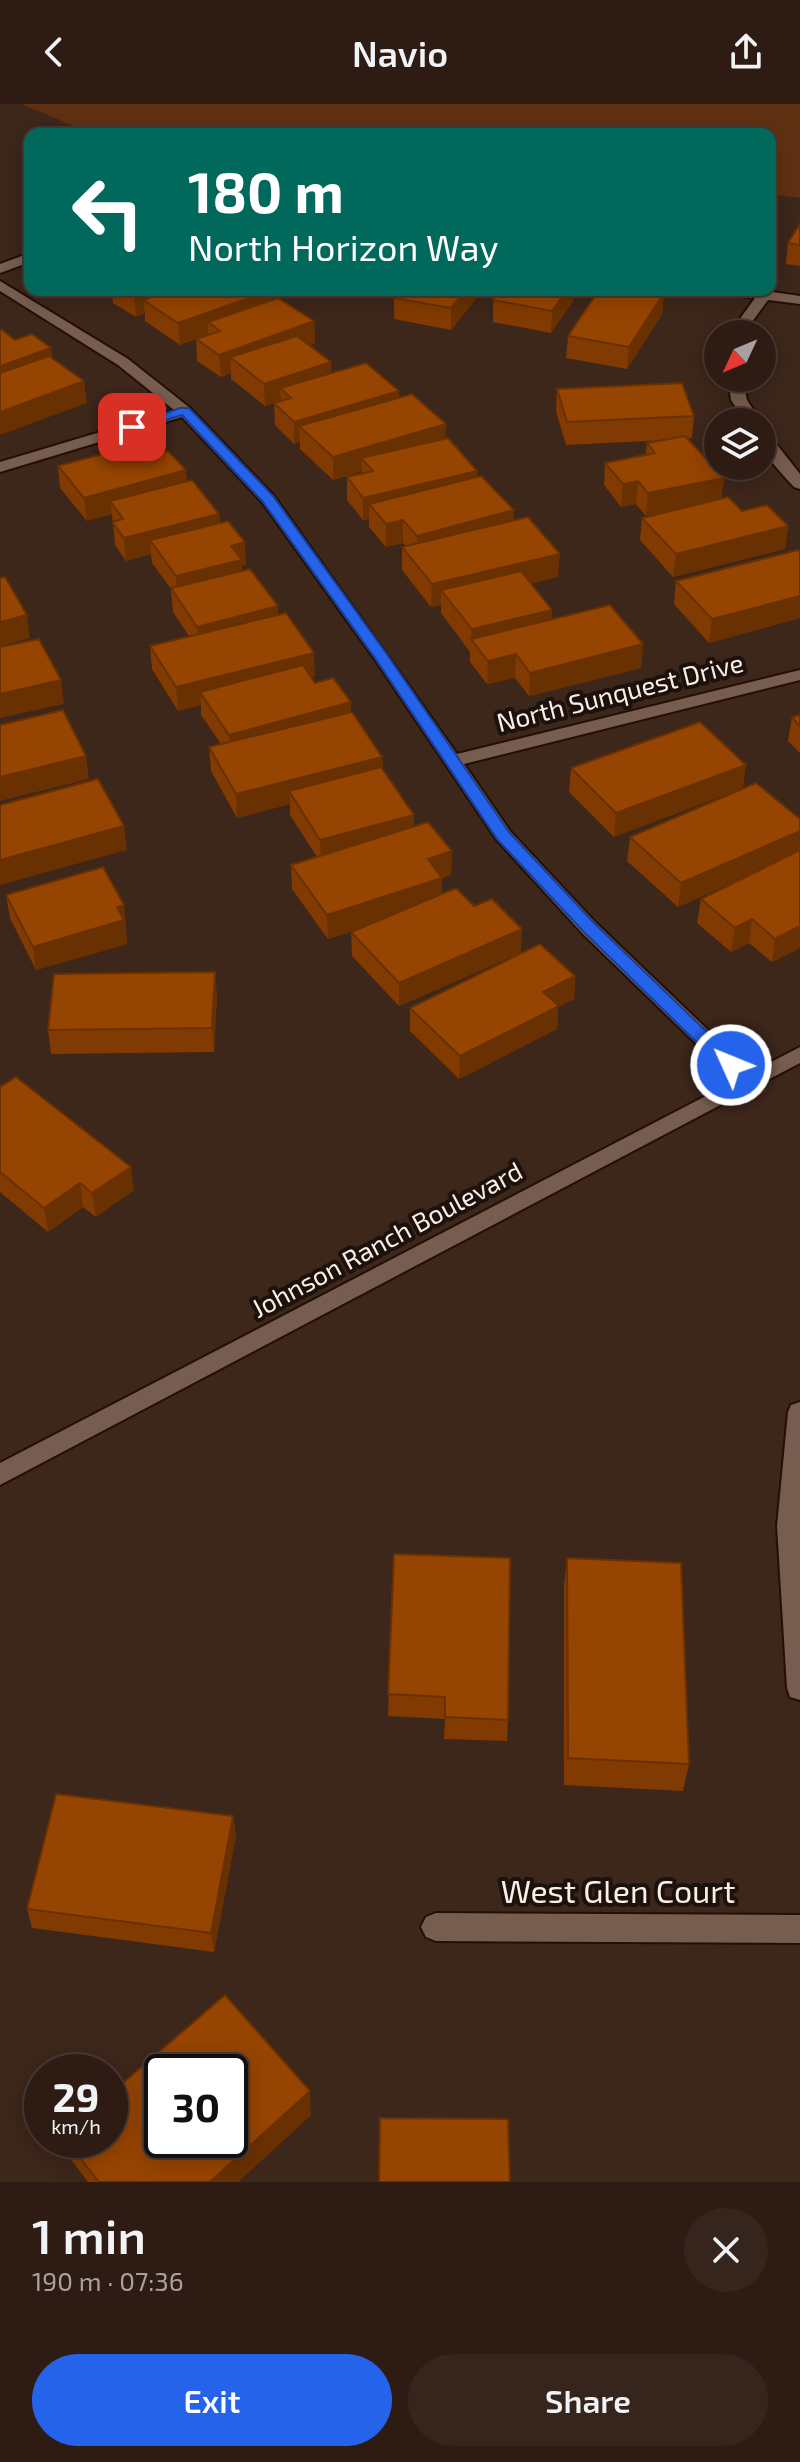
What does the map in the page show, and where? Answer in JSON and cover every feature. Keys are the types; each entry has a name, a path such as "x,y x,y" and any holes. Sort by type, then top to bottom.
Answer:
{"street":[{"path":"0,269 24,259"},
{"path":"0,285 123,362 185,411 268,499 514,847 599,938 749,1082"},
{"path":"746,320 764,296 800,300"},
{"path":"0,467 185,411"},
{"path":"776,457 800,484"},
{"name":"North Sunquest Drive","path":"453,761 800,675"},
{"name":"Johnson Ranch Boulevard","path":"0,1475 800,1054"},
{"path":"800,1412 790,1526 800,1688"},
{"name":"West Glen Court","path":"436,1927 800,1929"}],"shaded area":[{"path":"21,104 800,104 800,198 776,195 776,128 79,128"}],"building":[{"path":"800,224 800,245 788,243"},
{"path":"154,296 255,296 178,323 143,300"},
{"path":"396,296 461,296 451,308 394,298"},
{"path":"496,296 563,296 552,311 493,300"},
{"path":"595,296 662,296 629,347 568,336"},
{"path":"278,298 314,321 219,355 196,339 220,331 208,322"},
{"path":"0,330 15,340 32,334 51,348 0,366"},
{"path":"297,336 331,362 264,384 230,357"},
{"path":"49,356 84,381 0,412 0,373"},
{"path":"366,363 399,391 294,422 274,403 291,398 280,388"},
{"path":"682,383 694,416 567,422 557,389"},
{"path":"412,394 446,424 333,457 299,426"},
{"path":"685,436 704,456 704,480 714,480 648,493 638,481 623,484 605,463 655,453 647,443"},
{"path":"448,438 477,471 363,498 347,477 373,471 361,458"},
{"path":"136,445 146,457 168,451 186,470 84,498 58,466"},
{"path":"481,476 514,510 417,536 403,520 386,524 369,504"},
{"path":"192,480 219,514 124,538 112,522 123,519 110,501"},
{"path":"728,497 742,511 767,505 788,526 676,554 642,518"},
{"path":"528,517 560,554 432,584 402,547"},
{"path":"228,521 245,542 231,546 242,560 176,576 150,540"},
{"path":"798,550 800,596 712,619 676,581"},
{"path":"250,569 278,606 197,627 171,588"},
{"path":"521,571 552,610 472,629 441,590"},
{"path":"5,577 27,615 0,622 0,578"},
{"path":"610,605 643,644 530,673 516,654 488,661 471,639"},
{"path":"286,613 314,653 176,687 150,646"},
{"path":"39,639 61,680 0,694 0,647"},
{"path":"303,665 315,683 333,678 351,702 229,735 200,692"},
{"path":"63,710 86,756 0,777 0,725"},
{"path":"352,712 382,757 236,794 209,747"},
{"path":"800,715 800,726 792,717"},
{"path":"700,722 746,765 616,813 571,768"},
{"path":"381,767 414,815 320,840 289,791"},
{"path":"98,779 124,826 0,860 0,805"},
{"path":"756,783 800,819 800,831 681,883 630,837"},
{"path":"428,822 452,851 428,859 442,878 327,915 291,865"},
{"path":"800,850 800,926 775,939 752,919 735,928 701,899"},
{"path":"103,867 124,905 117,907 124,920 33,947 6,895"},
{"path":"456,888 474,906 492,899 522,929 399,983 351,932"},
{"path":"540,944 575,976 543,992 559,1006 460,1056 410,1008"},
{"path":"215,972 212,1028 48,1030 54,974"},
{"path":"16,1077 131,1167 92,1193 80,1183 44,1208 0,1172 0,1087"},
{"path":"394,1554 510,1558 508,1720 445,1717 445,1697 388,1694"},
{"path":"567,1558 681,1563 689,1764 568,1758"},
{"path":"56,1794 233,1816 211,1933 27,1909"},
{"path":"225,1995 310,2091 248,2147 248,2054 156,2054"},
{"path":"144,2065 144,2158 236,2158 210,2182 99,2182 80,2158 128,2158 128,2079"},
{"path":"380,2118 508,2119 510,2182 379,2182"}],"route":[{"path":"132,427 185,411 268,499 381,656 503,835 589,928 731,1065"}]}
